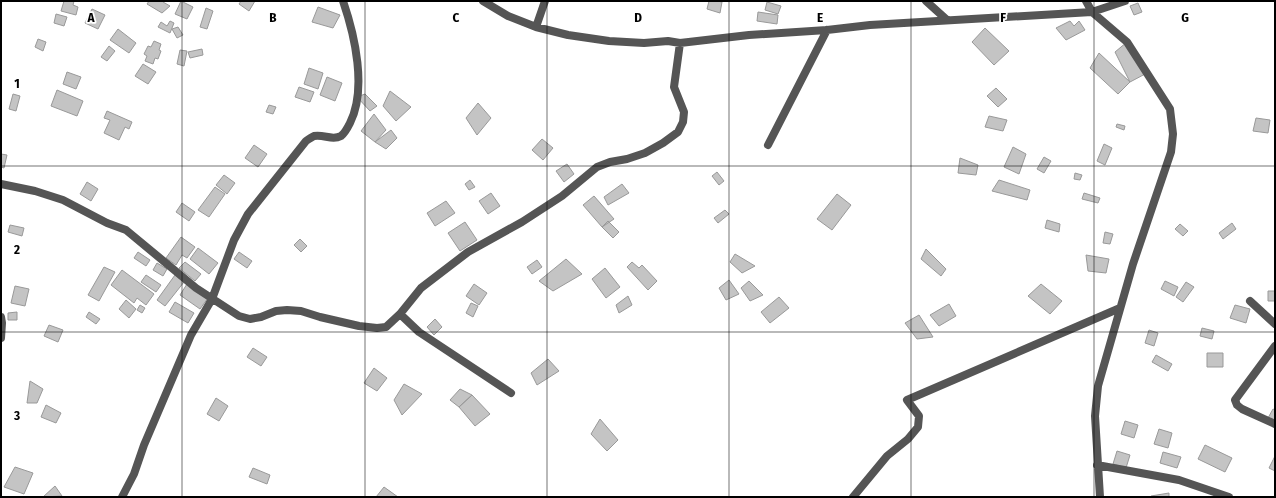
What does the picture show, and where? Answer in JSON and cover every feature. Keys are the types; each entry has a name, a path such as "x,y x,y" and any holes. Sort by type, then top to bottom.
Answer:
{"street":[{"path":"122,497 134,474 144,445 191,335 212,299 234,240 248,214 306,141 314,136 334,139 342,135 348,128 353,117 356,108 359,78 349,20 343,1"},
{"path":"483,1 508,16 536,27 568,35 644,44 668,41 680,43 749,35 827,30 870,25 1092,12 1125,1"},
{"path":"536,27 545,1"},
{"path":"926,1 947,20"},
{"path":"1086,1 1092,12 1127,42 1170,109 1173,134 1171,152 1133,264 1098,386 1095,403 1095,416 1100,497"},
{"path":"768,145 827,30"},
{"path":"1,184 35,191 63,200 107,223 126,230 196,288 239,316 250,319 261,317 276,311 301,311 359,326 377,328 386,327 400,314 421,288 468,252 515,226 562,196 597,168 610,162 627,159 645,153 663,143 678,132 684,122 684,112 674,87 680,43"},
{"path":"1250,301 1275,324"},
{"path":"852,497 887,456 908,439 918,427 919,416 906,400 1120,308"},
{"path":"400,314 430,340 511,392"},
{"path":"1,318 1,338"},
{"path":"1275,346 1235,400 1237,405 1242,409 1275,424"},
{"path":"1097,465 1179,480 1229,497"}],"building":[{"path":"64,1 74,1 73,5 78,7 76,15 61,11"},
{"path":"149,1 163,1 170,6 162,13 147,4"},
{"path":"181,1 193,7 187,19 175,14"},
{"path":"241,1 255,1 249,11 239,4"},
{"path":"709,1 722,2 720,13 707,9"},
{"path":"767,2 781,6 778,14 765,10"},
{"path":"1138,3 1142,12 1134,15 1130,6"},
{"path":"318,7 340,15 333,28 312,22"},
{"path":"206,8 213,11 207,29 200,27"},
{"path":"92,9 105,15 98,29 85,23"},
{"path":"758,12 778,15 777,24 757,21"},
{"path":"56,14 67,17 64,26 54,23"},
{"path":"170,21 174,23 170,33 158,27 161,22 167,26"},
{"path":"1070,21 1074,26 1079,21 1085,30 1066,40 1056,28"},
{"path":"178,27 183,35 177,38 172,29"},
{"path":"985,28 1009,51 994,65 972,42"},
{"path":"118,29 136,43 129,53 110,40"},
{"path":"38,39 46,42 43,51 35,47"},
{"path":"154,41 161,44 159,50 161,51 158,59 155,58 153,64 145,61 147,56 144,54 148,46 151,47"},
{"path":"1127,42 1147,73 1130,82 1115,52"},
{"path":"109,46 115,51 107,61 101,57"},
{"path":"202,49 203,55 190,58 188,52"},
{"path":"180,50 187,51 184,66 177,64"},
{"path":"1099,53 1130,82 1118,94 1090,68"},
{"path":"143,64 156,72 148,84 135,76"},
{"path":"309,68 323,73 318,89 304,84"},
{"path":"67,72 81,77 76,89 63,84"},
{"path":"327,77 342,83 335,101 320,95"},
{"path":"299,87 314,92 310,102 295,97"},
{"path":"996,88 1007,99 998,107 987,96"},
{"path":"57,90 83,101 77,116 51,106"},
{"path":"390,91 411,107 396,121 383,106"},
{"path":"13,94 20,96 16,111 9,109"},
{"path":"365,94 377,106 370,111 357,97"},
{"path":"478,103 491,118 477,135 466,118"},
{"path":"269,105 276,107 273,114 266,112"},
{"path":"107,111 132,122 129,129 125,127 119,140 104,133 110,120 104,118"},
{"path":"374,114 386,130 375,142 361,131"},
{"path":"989,116 1007,120 1003,131 985,127"},
{"path":"1256,118 1270,120 1268,133 1253,131"},
{"path":"1117,124 1125,126 1124,130 1116,127"},
{"path":"391,130 397,138 386,149 375,142"},
{"path":"542,139 553,148 543,160 532,150"},
{"path":"1104,144 1112,148 1105,165 1097,161"},
{"path":"254,145 267,154 258,167 245,158"},
{"path":"1013,147 1026,154 1019,174 1004,167"},
{"path":"1,154 7,155 4,168 1,167"},
{"path":"1044,157 1051,161 1044,173 1037,169"},
{"path":"960,158 978,165 976,175 958,173"},
{"path":"567,164 574,174 564,182 556,171"},
{"path":"717,172 724,181 719,185 712,176"},
{"path":"1075,173 1082,175 1080,180 1074,179"},
{"path":"224,175 235,183 227,194 216,185"},
{"path":"470,180 475,187 469,190 465,184"},
{"path":"999,180 1030,190 1027,200 992,191"},
{"path":"87,182 98,189 91,201 80,194"},
{"path":"622,184 629,193 608,205 604,197"},
{"path":"215,187 225,194 209,217 198,210"},
{"path":"491,193 500,206 488,214 479,201"},
{"path":"1084,193 1100,198 1098,203 1082,199"},
{"path":"837,194 851,205 832,230 817,219"},
{"path":"594,196 614,219 602,227 583,205"},
{"path":"446,201 455,213 435,226 427,213"},
{"path":"182,203 195,212 189,221 176,212"},
{"path":"725,210 729,214 718,223 714,218"},
{"path":"1047,220 1060,224 1059,232 1045,228"},
{"path":"608,221 619,232 613,238 602,227"},
{"path":"465,222 477,240 460,251 448,233"},
{"path":"1232,223 1236,229 1223,239 1219,233"},
{"path":"1180,224 1188,231 1183,236 1175,229"},
{"path":"10,225 24,228 22,236 8,232"},
{"path":"1105,232 1113,234 1110,244 1103,243"},
{"path":"181,237 195,247 187,258 182,255 176,265 166,258"},
{"path":"300,239 307,246 301,252 294,245"},
{"path":"198,248 218,263 209,274 190,259"},
{"path":"926,249 946,269 941,276 921,259"},
{"path":"138,252 150,260 146,266 134,258"},
{"path":"239,252 252,261 247,268 234,259"},
{"path":"735,254 755,266 742,273 730,262"},
{"path":"1086,255 1109,259 1106,273 1088,271"},
{"path":"566,259 582,274 553,291 539,281"},
{"path":"537,260 542,267 532,274 527,267"},
{"path":"185,262 201,274 195,281 179,268"},
{"path":"632,262 639,268 642,265 657,281 648,290 627,267"},
{"path":"157,263 167,269 163,276 153,270"},
{"path":"104,267 115,272 99,301 88,295"},
{"path":"605,268 620,287 606,298 592,279"},
{"path":"122,270 154,294 146,305 137,298 134,303 111,285"},
{"path":"146,275 161,285 156,292 141,282"},
{"path":"175,275 184,282 165,306 157,300"},
{"path":"729,280 739,294 726,300 719,288"},
{"path":"749,281 763,295 750,301 741,288"},
{"path":"1165,281 1178,287 1174,296 1161,289"},
{"path":"1186,282 1194,287 1183,302 1176,297"},
{"path":"187,284 208,298 200,309 180,295"},
{"path":"474,284 487,293 479,305 466,296"},
{"path":"1041,284 1062,301 1050,314 1028,296"},
{"path":"15,286 29,289 25,306 11,303"},
{"path":"1268,291 1275,291 1275,301 1268,301"},
{"path":"628,296 632,305 619,313 616,305"},
{"path":"779,297 789,308 770,323 761,312"},
{"path":"126,300 136,309 129,318 119,309"},
{"path":"175,302 194,313 188,323 169,312"},
{"path":"471,303 478,306 473,317 466,313"},
{"path":"949,304 956,316 939,326 930,315"},
{"path":"140,305 145,308 142,313 137,310"},
{"path":"1235,305 1250,309 1246,323 1230,318"},
{"path":"17,312 17,320 8,320 8,313"},
{"path":"89,312 100,319 96,324 86,317"},
{"path":"919,315 933,337 917,339 905,323"},
{"path":"435,319 442,327 434,335 427,327"},
{"path":"49,325 63,330 58,342 44,336"},
{"path":"1202,328 1214,331 1212,339 1200,336"},
{"path":"1149,330 1158,333 1154,346 1145,343"},
{"path":"253,348 267,357 261,366 247,357"},
{"path":"1207,353 1223,353 1223,367 1207,367"},
{"path":"1156,355 1172,364 1168,371 1152,362"},
{"path":"548,359 559,371 537,385 531,373"},
{"path":"374,368 387,378 377,391 364,383"},
{"path":"30,381 43,389 37,403 27,403"},
{"path":"404,384 422,394 402,415 394,400"},
{"path":"460,389 472,395 459,407 450,400"},
{"path":"472,395 490,414 475,426 459,407"},
{"path":"216,398 228,406 219,421 207,414"},
{"path":"46,405 61,413 56,423 41,417"},
{"path":"1273,409 1275,410 1274,421 1268,418"},
{"path":"600,419 618,440 607,451 591,434"},
{"path":"1125,421 1138,425 1134,438 1121,434"},
{"path":"1159,429 1172,433 1168,448 1154,444"},
{"path":"1205,445 1232,458 1225,472 1198,459"},
{"path":"1117,451 1130,455 1126,468 1113,464"},
{"path":"1163,452 1181,457 1177,468 1160,463"},
{"path":"1275,456 1275,471 1269,468"},
{"path":"15,467 33,473 24,494 4,487"},
{"path":"253,468 270,475 267,484 249,477"},
{"path":"55,486 62,496 43,497"},
{"path":"384,487 398,497 376,497"},
{"path":"1169,493 1169,497 1151,497 1151,496"}]}
